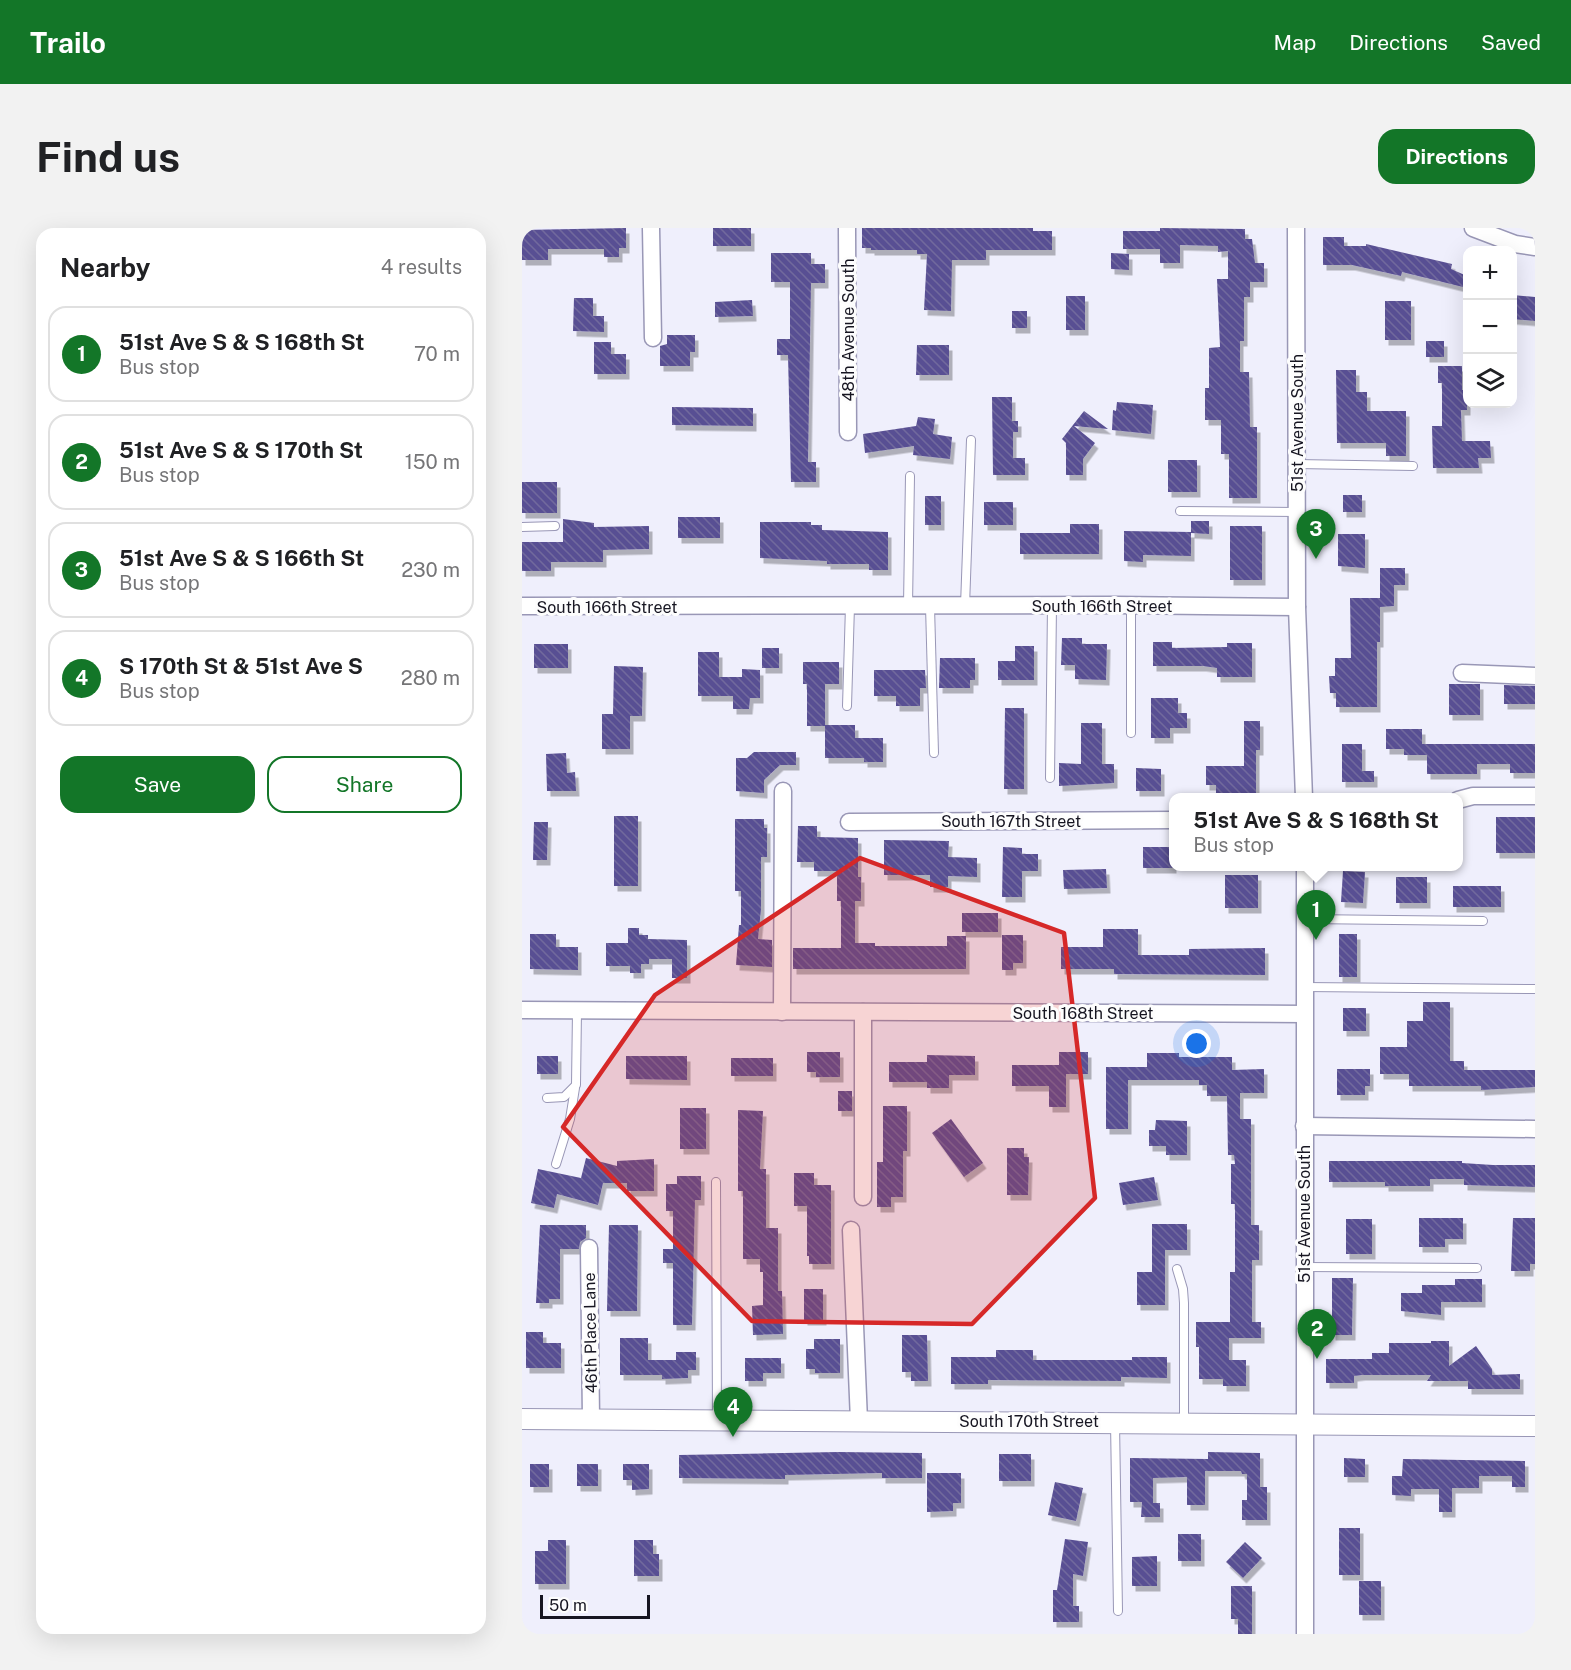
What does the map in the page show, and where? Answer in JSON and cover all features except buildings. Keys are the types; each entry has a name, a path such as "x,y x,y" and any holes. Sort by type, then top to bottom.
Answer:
{"street":[{"path":"651,228 653,338"},
{"name":"48th Avenue South","path":"847,228 848,432"},
{"name":"51st Avenue South","path":"1296,228 1297,607 1304,793"},
{"path":"1473,228 1515,244 1535,247"},
{"name":"South 166th Street","path":"522,606 1297,607"},
{"path":"1462,673 1535,676"},
{"path":"782,1011 783,791"},
{"path":"1463,799 1482,796 1535,796"},
{"name":"South 167th Street","path":"849,822 1169,820"},
{"name":"51st Avenue South","path":"1305,871 1305,1634"},
{"name":"South 168th Street","path":"522,1010 1304,1014"},
{"path":"862,1197 863,1012"},
{"path":"1304,1126 1535,1129"},
{"path":"851,1230 859,1420"},
{"name":"46th Place Lane","path":"589,1248 591,1419"},
{"name":"South 170th Street","path":"522,1419 1535,1426"}],"lane":[{"path":"965,606 971,440"},
{"path":"1297,464 1413,466"},
{"path":"908,606 910,476"},
{"path":"1180,511 1297,512"},
{"path":"522,526 555,526"},
{"path":"1050,778 1052,605"},
{"path":"848,706 850,606"},
{"path":"930,606 934,753"},
{"path":"1131,606 1131,733"},
{"path":"1305,920 1482,921"},
{"path":"1304,987 1535,989"},
{"path":"556,1164 570,1119 576,1084 577,1011"},
{"path":"547,1098 564,1097 576,1084"},
{"path":"716,1182 717,1420"},
{"path":"1304,1267 1477,1268"},
{"path":"1177,1269 1183,1289 1184,1303 1184,1422"},
{"path":"1116,1422 1118,1611"}],"highlighted area":[{"path":"860,858 1064,933 1095,1198 972,1324 752,1321 563,1127 655,995"}],"place":[{"name":"51st Ave S & S 166th St","path":"1316,559"},
{"name":"51st Ave S & S 168th St","path":"1316,940"},
{"name":"51st Ave S & S 170th St","path":"1317,1359"},
{"name":"S 170th St & 51st Ave S","path":"733,1437"}]}
